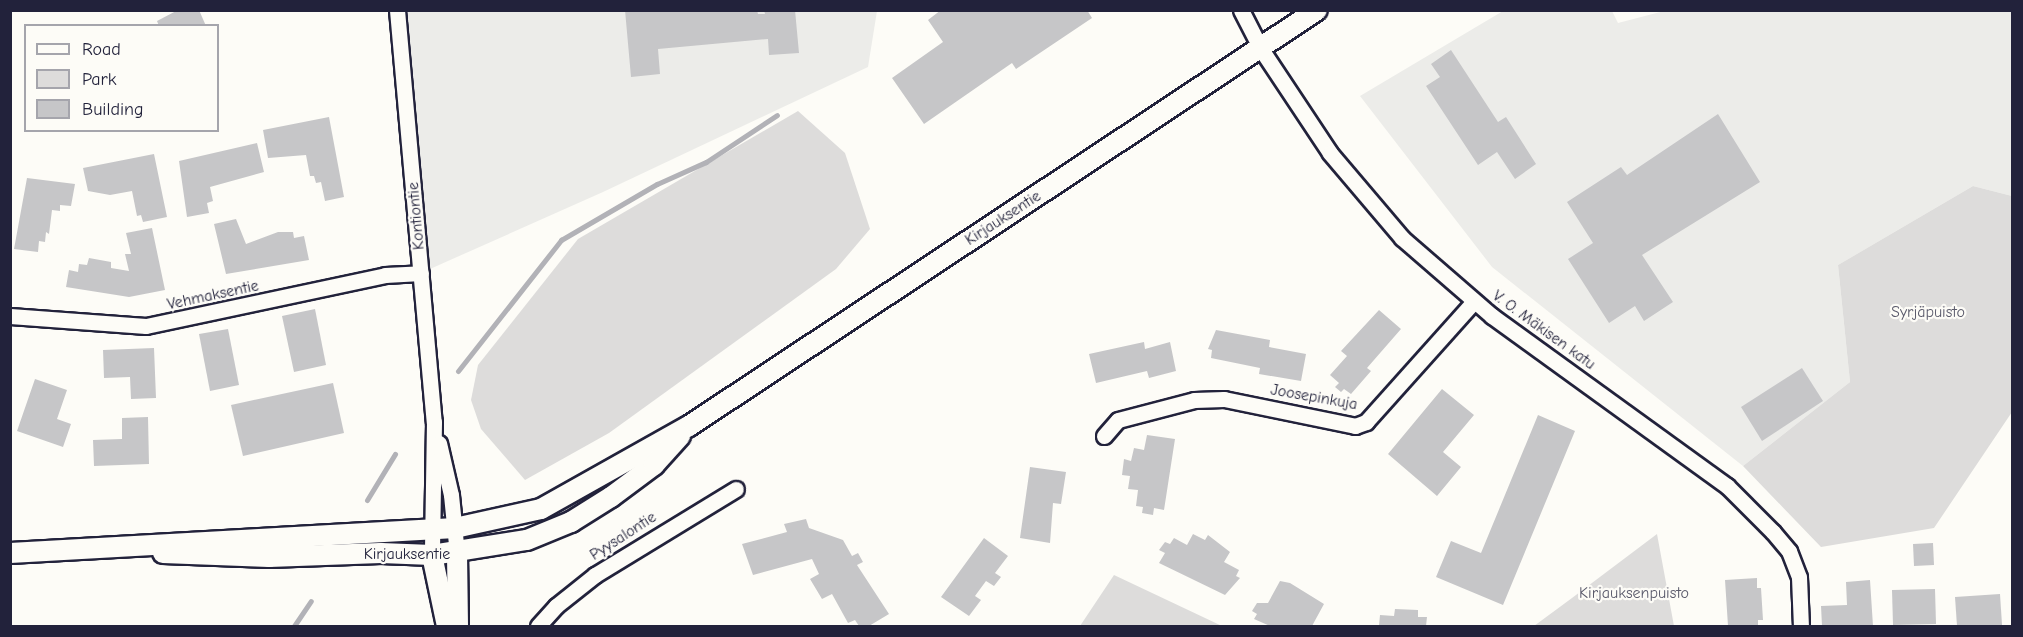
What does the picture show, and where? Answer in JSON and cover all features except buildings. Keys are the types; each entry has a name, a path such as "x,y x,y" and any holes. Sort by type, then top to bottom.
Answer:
{"street":[{"name":"Kontiontie","path":"397,10 434,422 455,528 458,627"},
{"name":"V. O. Mäkisen katu","path":"1241,10 1261,48 1330,153 1402,238 1474,301 1727,486 1755,513 1789,551 1798,577 1801,627"},
{"name":"Kirjauksentie","path":"10,553 122,549 455,528 541,509 689,426 1317,10"},
{"name":"Vehmaksentie","path":"10,316 146,326 385,275 421,273"},
{"name":"Joosepinkuja","path":"1104,436 1118,420 1194,400 1224,399 1354,426 1366,422 1474,301"},
{"name":"Kontiontie","path":"434,422 432,555 447,627"},
{"name":"Kirjauksentie","path":"122,549 181,555 269,558 381,553 432,555 457,554 527,540 571,522 654,465 689,426"},
{"name":"Pyysalontie","path":"538,627 556,606 595,575 736,489"}],"shaded area":[{"path":"1668,10 2012,11 2012,196 1973,186 1838,265 1850,382 1743,466 1492,267 1360,96 1503,11 1612,11 1618,23"},
{"path":"397,11 877,11 868,67 603,192 421,273"}],"green space":[{"path":"798,111 845,153 870,229 836,269 609,433 525,480 481,429 471,400 478,365 578,239"},
{"name":"Syrjäpuisto","path":"1973,186 2012,196 2012,412 1934,528 1821,547 1743,466 1850,382 1838,265"},
{"name":"Kirjauksenpuisto","path":"1657,534 1674,626 1534,626 1572,598"},
{"path":"1114,575 1222,626 1080,626"}],"waterway":[{"path":"458,371 561,240 657,184 706,162 777,115"},
{"path":"367,500 395,454"},
{"path":"294,626 311,601"}]}
